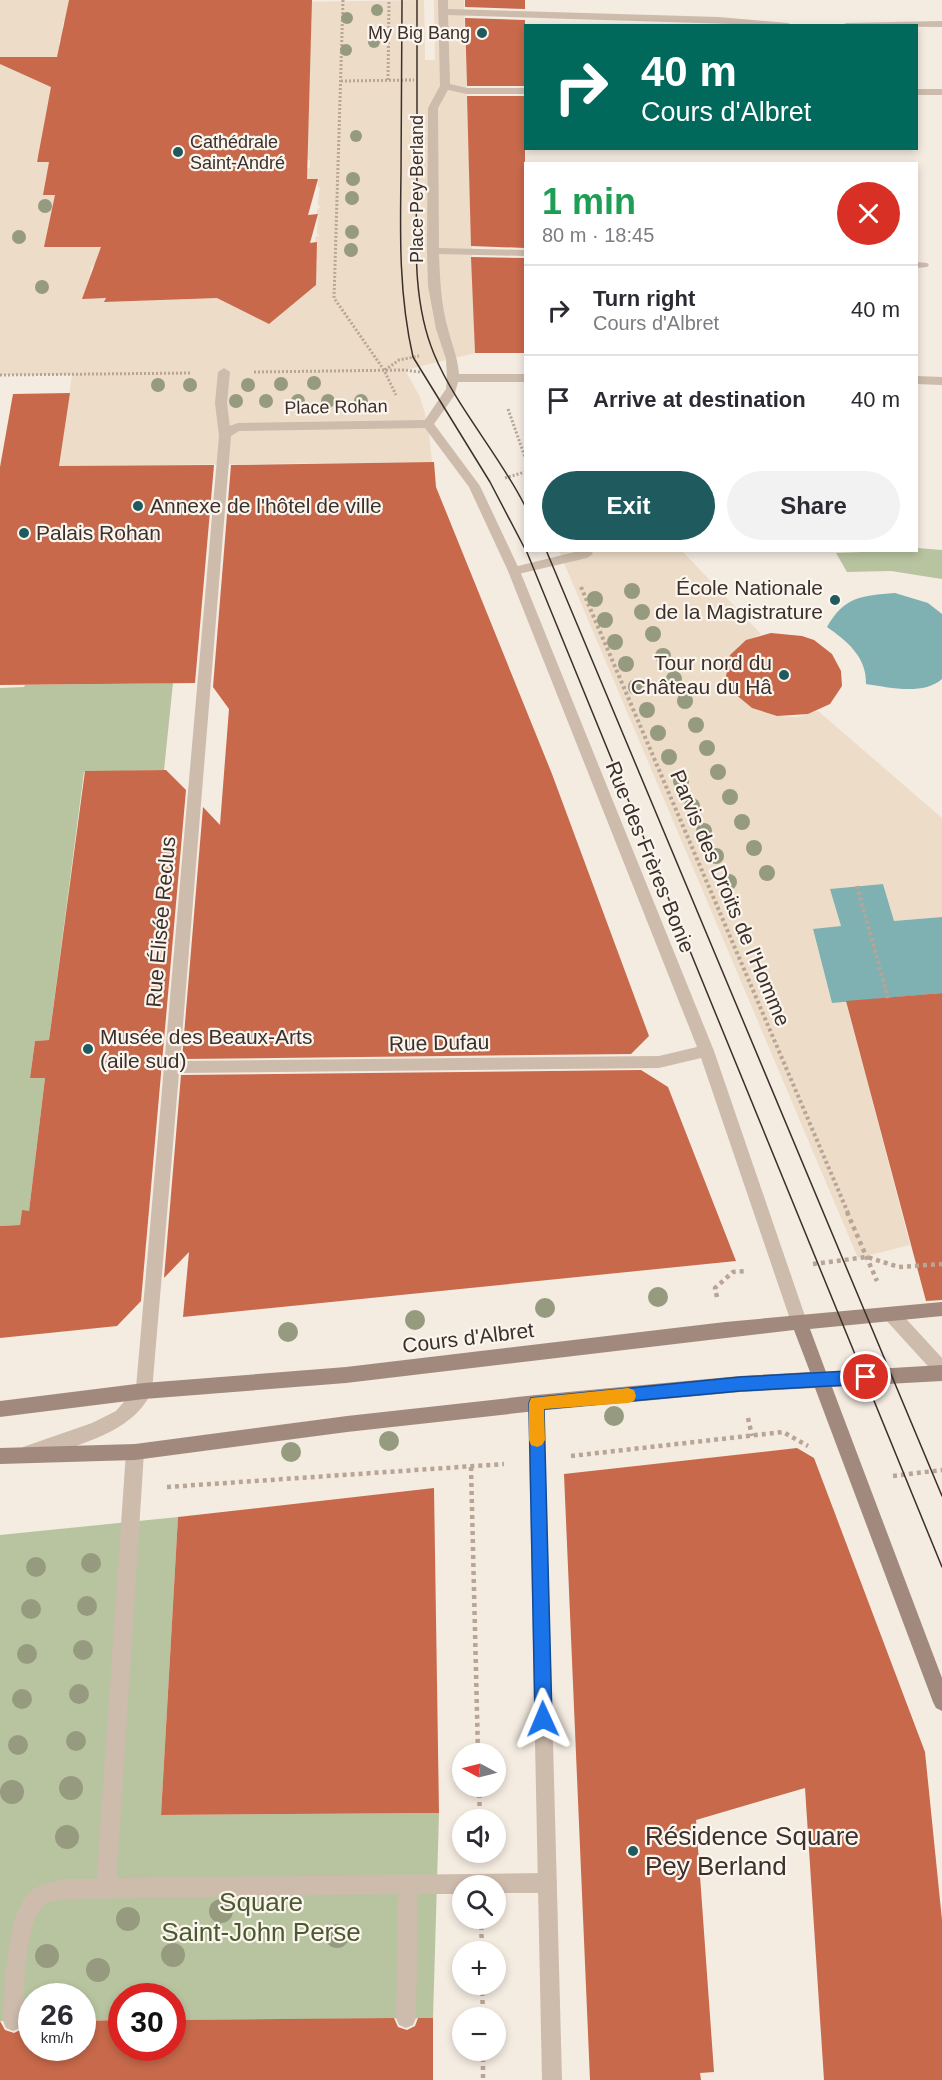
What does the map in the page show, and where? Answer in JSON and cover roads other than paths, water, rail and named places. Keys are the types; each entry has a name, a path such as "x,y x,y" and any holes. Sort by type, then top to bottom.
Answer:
{"main road":[{"name":"Cours d'Albret","path":"0,1409 144,1391 345,1375 799,1322 942,1310"},
{"path":"799,1322 942,1702"},
{"path":"0,1456 135,1452 347,1424 536,1403 740,1384 942,1371"}],"street":[{"name":"Place Pey Berland","path":"443,0 445,83 433,108 434,286 442,329 452,359 453,378"},
{"path":"444,12 707,20 762,24"},
{"path":"918,24 942,24"},
{"path":"445,83 467,91 524,91"},
{"path":"918,92 942,92"},
{"path":"434,251 524,253"},
{"path":"225,372 221,404 225,436"},
{"path":"428,424 452,389 453,378 524,378"},
{"path":"918,381 942,381"},
{"name":"Place Rohan","path":"225,436 228,431 238,427 428,424"},
{"name":"Rue des Frères Bonie","path":"428,424 452,453 474,486 514,572 706,1051 799,1322"},
{"name":"Rue Élisée Reclus","path":"144,1391 225,436"},
{"path":"514,572 587,554"},
{"name":"Rue Dufau","path":"171,1067 659,1062 706,1051"},
{"path":"891,1314 942,1371"},
{"path":"26,1454 96,1430 122,1417 144,1391"},
{"path":"536,1403 552,2080"},
{"path":"106,1888 135,1452"},
{"path":"13,2021 21,1936 27,1914 39,1896 65,1889 547,1883"},
{"path":"406,2018 408,1885"}],"water":[{"path":"895,593 928,603 942,614 942,679 934,684 905,689 866,684 859,658 842,638 827,627 847,603 863,597"},
{"path":"883,884 894,921 942,917 942,993 832,1003 813,929 841,926 830,889"}],"tram line":[{"path":"402,0 401,243 405,311 413,357 490,482 524,547"},
{"path":"417,0 416,263 421,309 426,332 443,374 524,504"},
{"path":"527,552 942,1567"},
{"path":"547,552 942,1496"}],"place":[{"name":"My Big Bang","path":"482,33"},
{"name":"Cathédrale Saint-André","path":"178,152"},
{"name":"Annexe de l'hôtel de ville","path":"138,506"},
{"name":"Palais Rohan","path":"24,533"},
{"name":"École Nationale de la Magistrature","path":"835,600"},
{"name":"Tour nord du Château du Hâ","path":"784,675"},
{"name":"Musée des Beaux-Arts (aile sud)","path":"88,1049"},
{"name":"Résidence Square Pey Berland","path":"633,1851"}],"park label":[{"name":"Square Saint-John Perse","path":"261,1917"}]}
